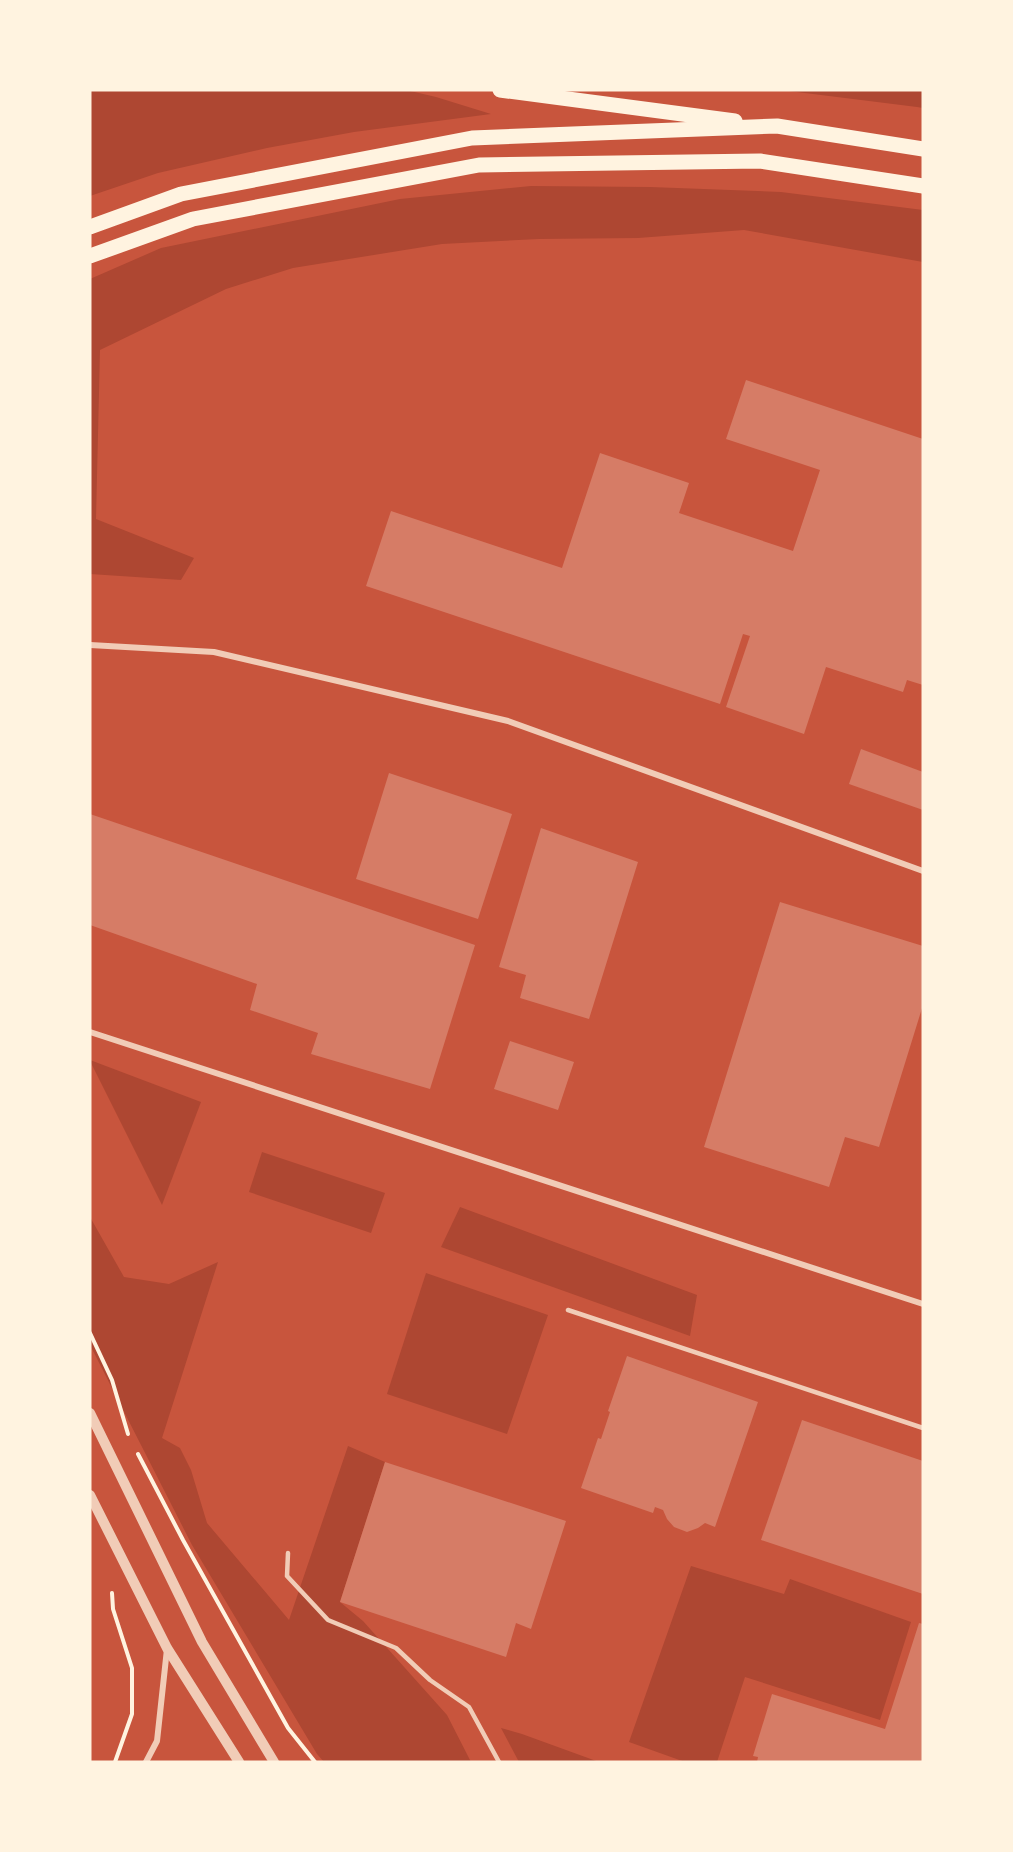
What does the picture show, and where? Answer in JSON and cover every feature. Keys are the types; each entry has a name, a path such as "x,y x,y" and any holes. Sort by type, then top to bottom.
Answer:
{"main road":[{"path":"500,90 777,126 923,149"},
{"path":"90,227 181,194 472,138 777,126"},
{"path":"90,256 193,219 479,165 760,161 923,186"}],"street":[{"path":"90,645 214,652 508,721 923,871"},
{"path":"90,1032 923,1304"},
{"path":"90,1413 202,1642 274,1762"},
{"path":"90,1495 167,1648 239,1762"},
{"path":"146,1762 157,1741 167,1648"}],"lane":[{"path":"568,1310 923,1428"},
{"path":"288,1553 287,1576 328,1620 396,1648 430,1680 469,1707 499,1762"}],"path":[{"path":"90,1333 112,1380 132,1442"},
{"path":"137,1452 183,1540 283,1719 315,1762"},
{"path":"112,1590 113,1609 132,1668 132,1714 115,1762"}],"shaded area":[{"path":"90,90 406,90 491,114 354,132 267,148 158,173 90,196"},
{"path":"781,90 923,90 923,108 917,107"},
{"path":"531,186 650,187 781,192 923,210 923,262 744,230 638,238 539,239 442,244 293,268 226,289 100,350 96,519 194,558 181,580 90,574 90,279 161,248 400,199"},
{"path":"90,1061 201,1102 162,1205"},
{"path":"262,1152 385,1193 371,1233 249,1192"},
{"path":"460,1207 697,1295 690,1336 441,1247"},
{"path":"90,1217 124,1277 169,1284 218,1262 162,1438 180,1448 191,1470 207,1523 289,1620 348,1446 385,1462 340,1602 363,1621 447,1715 471,1762 324,1762 317,1754 192,1545 90,1345"},
{"path":"426,1273 548,1315 507,1434 387,1394"},
{"path":"691,1566 784,1594 790,1579 911,1622 880,1720 745,1677 717,1762 685,1762 629,1742"},
{"path":"501,1728 522,1734 599,1762 519,1762"}],"building":[{"path":"746,380 923,439 923,685 907,680 903,692 826,667 804,734 726,707 750,636 743,634 720,704 366,586 391,511 562,568 600,453 689,483 679,513 793,551 820,470 726,439"},
{"path":"861,749 923,772 923,810 849,784"},
{"path":"389,773 512,814 478,919 356,879"},
{"path":"90,814 475,945 430,1089 311,1054 318,1033 250,1010 257,984 90,925"},
{"path":"541,828 638,862 589,1019 520,998 526,975 499,967"},
{"path":"780,902 923,946 923,1005 879,1147 845,1137 829,1187 704,1147"},
{"path":"510,1041 574,1062 558,1110 494,1089"},
{"path":"627,1356 758,1402 715,1527 705,1523 687,1532 674,1527 663,1510 655,1507 653,1513 581,1488 598,1438 601,1439"},
{"path":"802,1420 923,1461 923,1594 761,1540"},
{"path":"385,1462 566,1521 531,1629 516,1623 506,1657 340,1602"},
{"path":"919,1623 923,1624 923,1762 757,1762 758,1757 753,1756 772,1694 885,1729"}]}
